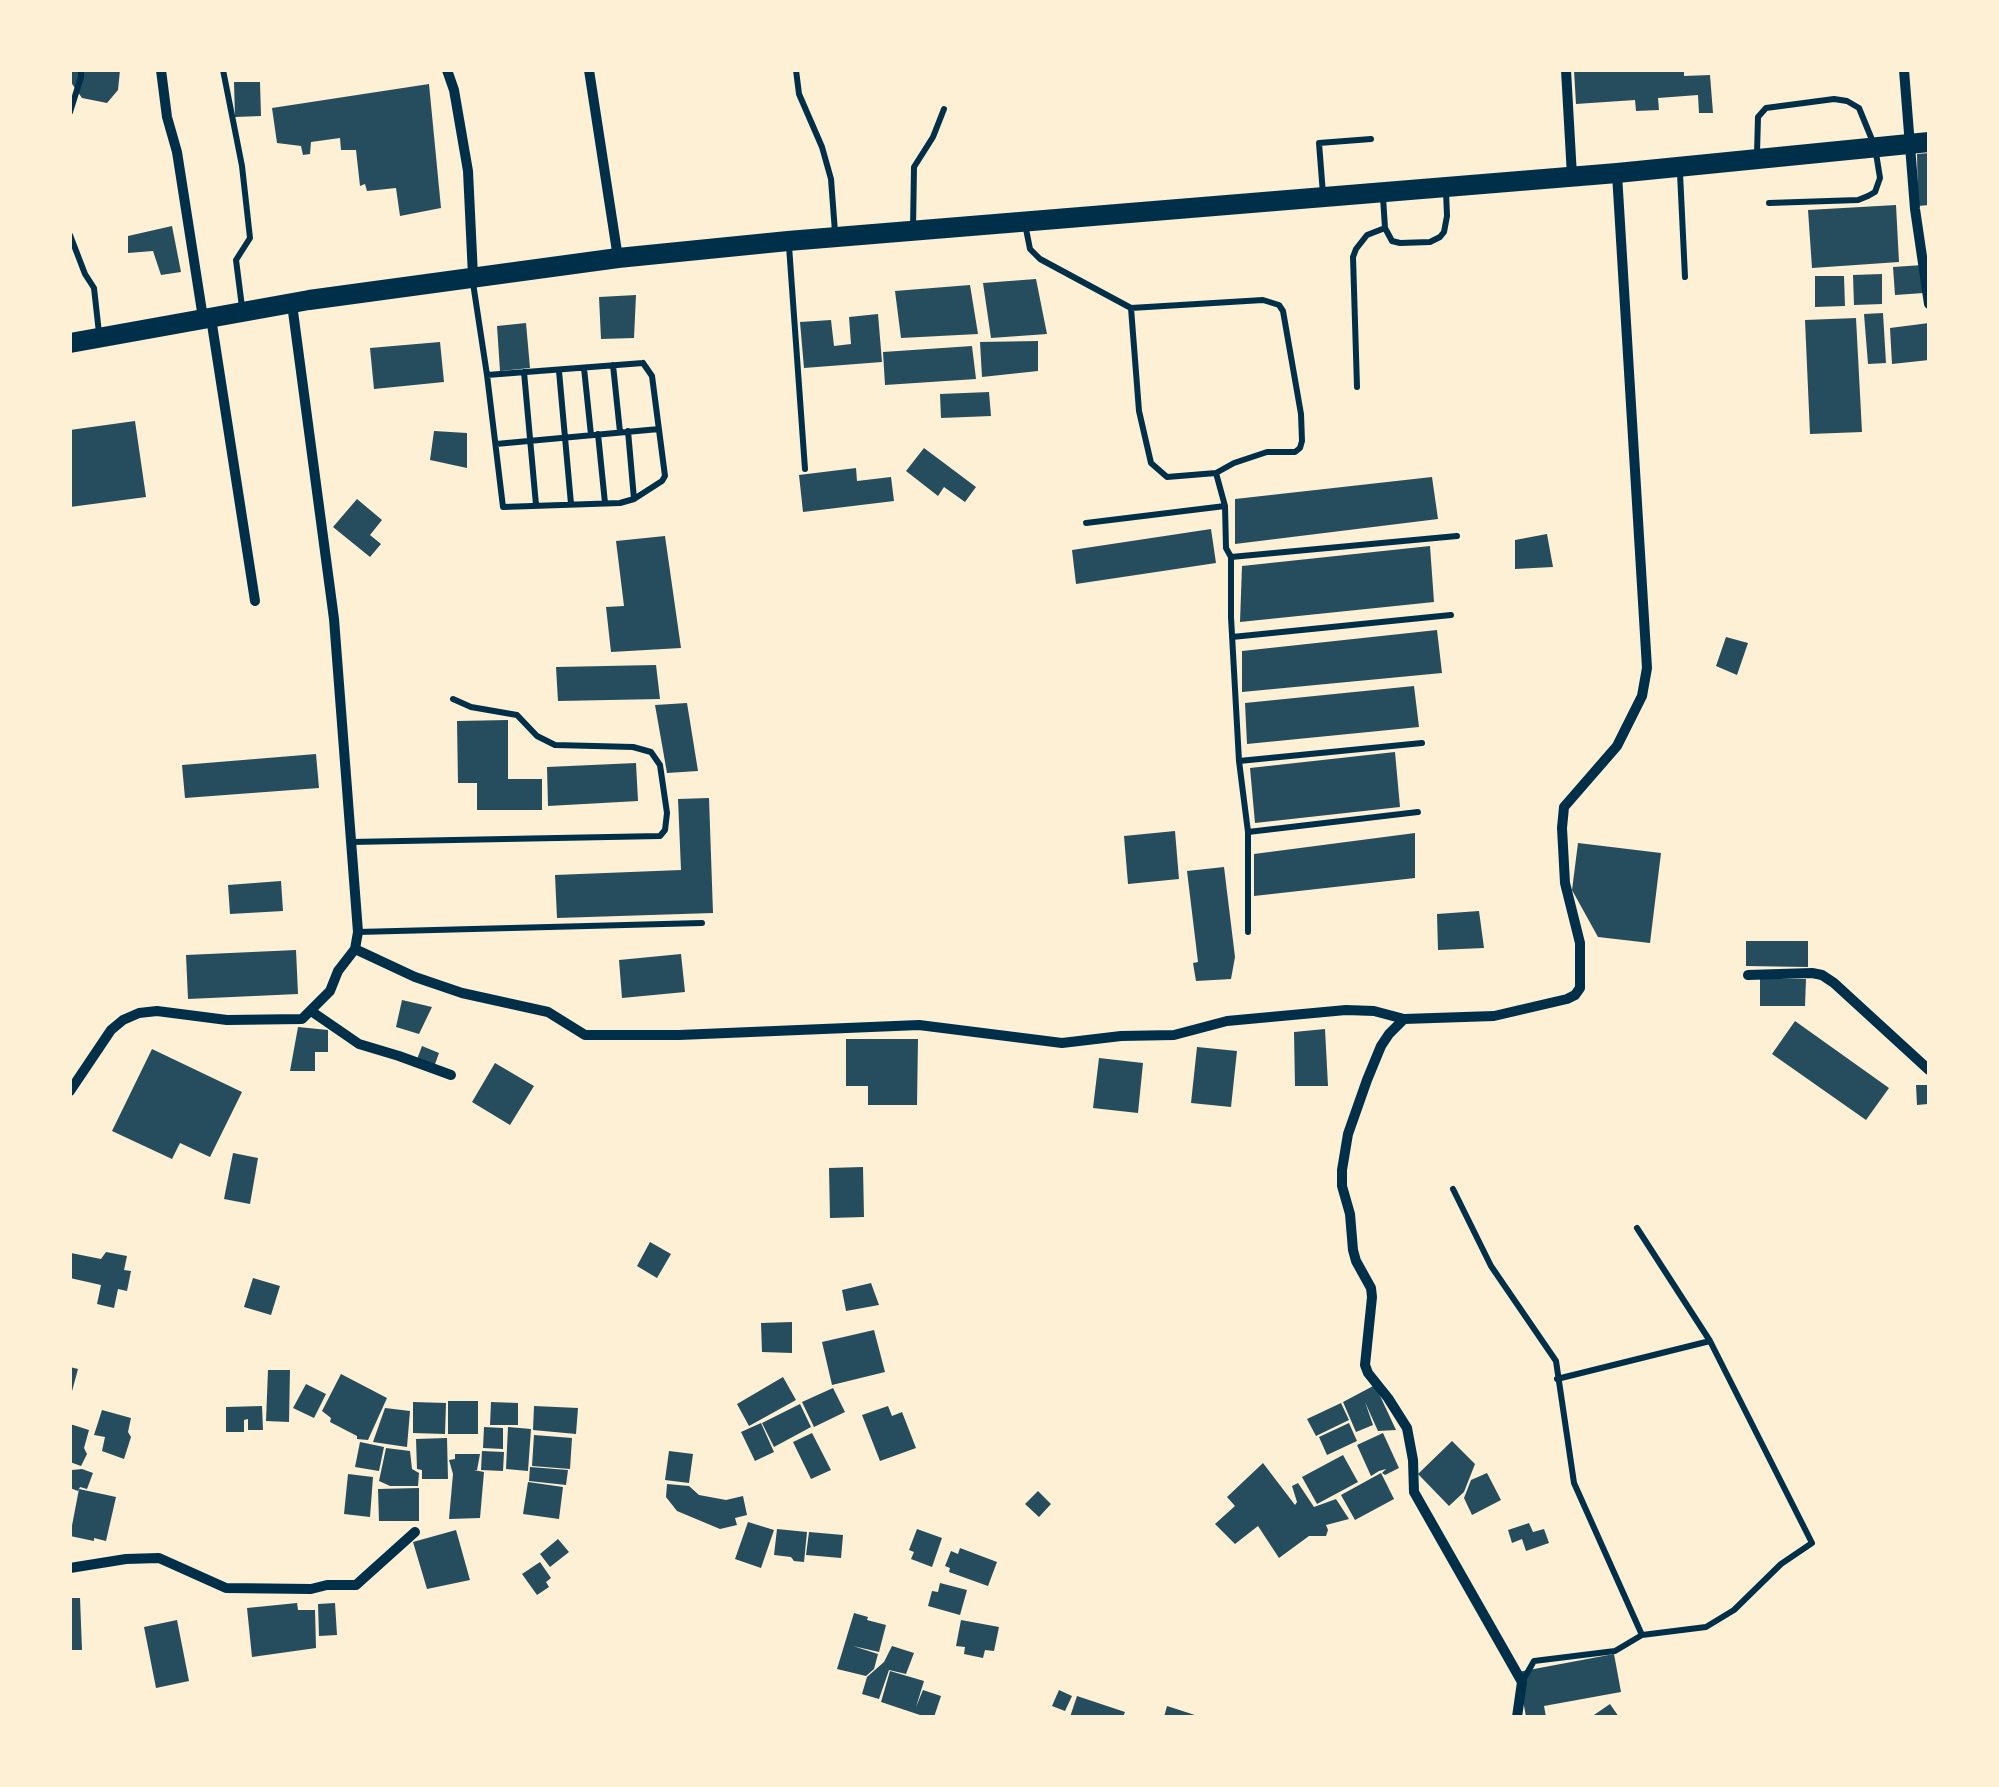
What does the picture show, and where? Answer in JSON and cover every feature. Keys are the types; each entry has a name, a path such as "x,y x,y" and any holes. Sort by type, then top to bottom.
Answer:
{"highway":[{"path":"71,338 100,338 472,276 788,240 1617,173 1920,143"}],"street":[{"path":"161,70 255,601"},
{"path":"447,70 468,171 472,276"},
{"path":"590,70 618,258"},
{"path":"1566,70 1572,176"},
{"path":"1904,70 1920,143 1916,209 1929,304"},
{"path":"355,949 415,978 548,1012 585,1035 919,1025 1062,1044 1122,1036 1174,1035 1226,1021 1346,1010 1374,1011 1404,1019 1494,1016 1575,995 1580,988 1580,943 1565,882 1564,807 1617,746 1642,696 1647,668 1617,173"},
{"path":"70,1091 110,1030 123,1020 140,1013 169,1012 228,1020 302,1018 330,991 338,971 355,949 358,932 334,619 292,304"},
{"path":"1748,975 1822,975 1929,1070"},
{"path":"311,1011 359,1044 451,1075"},
{"path":"1404,1019 1381,1046 1344,1148 1342,1186 1350,1214 1353,1250 1372,1298 1366,1365 1406,1428 1414,1492 1522,1682 1517,1717"},
{"path":"70,1568 159,1558 226,1588 356,1585 415,1532"}],"lane":[{"path":"70,112 81,70"},
{"path":"223,70 242,166 250,238 236,260 243,313"},
{"path":"796,70 799,94 831,179 835,237"},
{"path":"1757,160 1758,117 1766,108 1834,99 1859,108 1875,148 1878,185 1868,196 1858,200 1768,203"},
{"path":"913,230 914,167 933,137 944,109"},
{"path":"1323,195 1319,144 1371,139"},
{"path":"1680,166 1685,277"},
{"path":"1383,191 1384,228 1392,240 1430,242 1440,237 1446,226 1445,186"},
{"path":"1025,222 1030,249 1040,259 1130,308 1262,300 1279,306 1284,311 1300,414 1300,448 1295,452 1267,452 1216,473 1166,477 1152,463 1136,386 1130,308"},
{"path":"1357,387 1354,258 1360,242 1384,228"},
{"path":"70,234 84,274 94,288 100,338"},
{"path":"788,240 805,469"},
{"path":"472,276 503,506 620,503 656,486 665,476 652,376 642,363 487,376"},
{"path":"613,365 634,499"},
{"path":"584,368 605,503"},
{"path":"559,371 572,504"},
{"path":"524,372 536,505"},
{"path":"496,444 659,428"},
{"path":"1216,473 1225,506 1226,548 1231,557 1232,637 1248,832 1248,932"},
{"path":"1086,524 1225,506"},
{"path":"1231,557 1457,536"},
{"path":"1232,637 1451,615"},
{"path":"351,842 660,836 664,830 667,813 660,765 651,752 633,747 555,745 537,736 517,716 471,708 454,699"},
{"path":"1240,761 1422,743"},
{"path":"1248,832 1418,812"},
{"path":"358,932 702,923"},
{"path":"1454,1188 1491,1266 1556,1361 1574,1483 1642,1635"},
{"path":"1522,1682 1534,1661 1615,1651 1642,1635 1706,1627 1734,1610 1780,1564 1812,1543 1710,1342 1636,1228"},
{"path":"1558,1379 1710,1342"}],"building":[{"path":"70,70 120,70 118,90 107,103 82,98 70,81"},
{"path":"1574,70 1684,70 1684,76 1710,75 1713,113 1699,113 1698,95 1658,98 1659,110 1636,111 1635,100 1576,104"},
{"path":"234,82 260,82 261,116 235,117"},
{"path":"429,84 441,208 400,216 396,188 367,191 365,184 360,186 356,150 341,150 340,138 311,142 310,154 303,155 301,146 277,143 272,108"},
{"path":"1929,153 1929,205 1918,206 1917,154"},
{"path":"1896,205 1899,262 1812,268 1808,210"},
{"path":"172,226 181,272 161,275 153,251 128,253 128,236"},
{"path":"1923,265 1924,293 1895,295 1893,267"},
{"path":"1882,274 1882,304 1854,305 1853,275"},
{"path":"1815,276 1844,276 1845,306 1815,307"},
{"path":"1036,279 1047,334 991,338 983,283"},
{"path":"970,285 978,334 901,338 895,291"},
{"path":"636,295 634,338 601,339 599,297"},
{"path":"1883,313 1886,363 1868,364 1864,314"},
{"path":"878,314 882,362 804,368 800,322 831,320 834,346 851,344 849,317"},
{"path":"1856,318 1862,432 1810,434 1805,320"},
{"path":"526,323 530,368 500,371 497,326"},
{"path":"1929,323 1929,360 1892,364 1890,328"},
{"path":"1038,341 1038,371 982,377 980,342"},
{"path":"440,342 444,382 374,389 370,348"},
{"path":"972,346 976,379 885,385 883,352"},
{"path":"989,392 991,416 941,418 940,394"},
{"path":"135,421 146,497 70,507 70,430"},
{"path":"434,431 467,433 467,468 430,460"},
{"path":"924,448 976,487 965,502 944,487 938,496 906,471"},
{"path":"856,468 857,481 891,477 894,501 803,512 799,475"},
{"path":"1432,477 1438,519 1235,544 1235,499"},
{"path":"357,499 382,520 370,535 381,544 370,557 333,527"},
{"path":"1211,529 1216,563 1076,584 1072,550"},
{"path":"1547,534 1553,567 1515,569 1515,540"},
{"path":"665,536 681,648 611,652 606,607 624,606 616,541"},
{"path":"1430,546 1434,602 1240,622 1242,566"},
{"path":"1437,630 1442,673 1242,692 1242,651"},
{"path":"1726,637 1748,643 1737,675 1716,666"},
{"path":"656,665 660,699 558,701 556,667"},
{"path":"1414,686 1419,727 1247,744 1245,703"},
{"path":"687,703 698,771 667,773 655,705"},
{"path":"508,720 508,779 542,779 542,810 477,810 477,783 458,783 457,721"},
{"path":"1395,752 1400,807 1255,823 1250,768"},
{"path":"316,754 319,788 185,798 182,765"},
{"path":"636,763 638,801 548,806 547,767"},
{"path":"709,798 713,913 557,918 555,875 681,870 678,799"},
{"path":"1175,831 1179,879 1128,884 1124,836"},
{"path":"1415,833 1415,878 1254,896 1254,854"},
{"path":"1578,843 1661,853 1650,943 1598,937 1572,890"},
{"path":"1224,867 1235,957 1231,979 1196,981 1193,963 1198,962 1187,871"},
{"path":"281,881 283,911 230,914 228,885"},
{"path":"1479,911 1484,948 1438,950 1437,914"},
{"path":"1746,941 1808,941 1808,967 1746,966"},
{"path":"296,950 298,994 188,999 186,955"},
{"path":"681,954 685,992 622,998 619,960"},
{"path":"1760,979 1806,979 1805,1006 1760,1006"},
{"path":"402,1000 432,1007 419,1034 396,1027"},
{"path":"1795,1021 1889,1088 1866,1120 1772,1054"},
{"path":"298,1027 328,1030 328,1052 315,1052 315,1071 290,1071"},
{"path":"1325,1029 1328,1086 1295,1086 1294,1032"},
{"path":"846,1039 918,1039 917,1105 868,1105 868,1086 846,1086"},
{"path":"422,1046 439,1053 434,1067 416,1062"},
{"path":"1197,1047 1237,1051 1231,1107 1191,1103"},
{"path":"152,1049 242,1092 210,1157 180,1143 172,1159 112,1131"},
{"path":"1099,1058 1143,1063 1138,1113 1093,1108"},
{"path":"495,1063 534,1086 510,1125 472,1102"},
{"path":"1916,1085 1927,1085 1928,1104 1917,1105"},
{"path":"233,1153 258,1158 250,1204 224,1199"},
{"path":"863,1167 864,1217 830,1218 829,1168"},
{"path":"650,1242 671,1254 657,1278 637,1266"},
{"path":"106,1252 127,1256 124,1270 131,1271 127,1291 118,1289 114,1308 97,1304 101,1285 70,1278 71,1253 101,1259"},
{"path":"253,1278 280,1286 271,1315 244,1307"},
{"path":"871,1283 879,1305 846,1311 842,1290"},
{"path":"792,1322 792,1353 762,1352 761,1323"},
{"path":"874,1330 885,1372 832,1385 822,1342"},
{"path":"70,1367 78,1369 71,1395 70,1394"},
{"path":"268,1370 290,1370 289,1422 266,1421"},
{"path":"341,1374 387,1398 368,1440 357,1439 330,1422 331,1418 322,1411"},
{"path":"783,1377 796,1400 749,1426 737,1404"},
{"path":"306,1384 326,1394 314,1418 293,1408"},
{"path":"1375,1385 1396,1430 1378,1431 1365,1402 1373,1425 1356,1432 1343,1402"},
{"path":"833,1388 845,1412 814,1427 802,1402"},
{"path":"448,1401 478,1401 478,1434 448,1434"},
{"path":"413,1402 446,1403 445,1434 413,1433"},
{"path":"491,1402 518,1403 518,1425 490,1425"},
{"path":"1341,1403 1349,1420 1316,1436 1307,1419"},
{"path":"800,1404 811,1427 774,1447 762,1423"},
{"path":"262,1406 263,1430 248,1430 248,1419 244,1420 244,1432 226,1432 226,1407"},
{"path":"534,1406 578,1408 576,1434 533,1430"},
{"path":"888,1406 892,1416 902,1412 916,1448 880,1461 862,1415"},
{"path":"385,1408 410,1411 407,1447 373,1442"},
{"path":"102,1410 131,1418 131,1437 124,1459 102,1451 105,1437 94,1435"},
{"path":"761,1423 774,1452 755,1461 741,1432"},
{"path":"1349,1423 1357,1441 1327,1455 1319,1437"},
{"path":"70,1424 89,1430 84,1448 87,1454 81,1466 70,1462"},
{"path":"484,1427 503,1428 503,1449 483,1448"},
{"path":"508,1427 531,1429 528,1471 506,1469"},
{"path":"812,1433 831,1470 811,1479 793,1442"},
{"path":"1383,1433 1399,1468 1371,1476 1357,1445"},
{"path":"534,1435 572,1438 570,1469 532,1466"},
{"path":"447,1438 448,1479 422,1479 422,1470 417,1469 416,1439"},
{"path":"1452,1441 1475,1464 1464,1492 1449,1506 1418,1474"},
{"path":"360,1442 384,1447 379,1471 355,1467"},
{"path":"386,1448 410,1451 412,1469 419,1473 418,1486 390,1486 379,1481"},
{"path":"482,1451 504,1452 503,1471 481,1470"},
{"path":"669,1451 693,1454 689,1483 665,1480"},
{"path":"455,1454 480,1454 474,1470 484,1472 480,1518 449,1519 453,1474 449,1460 455,1459"},
{"path":"1343,1455 1358,1482 1317,1504 1302,1477"},
{"path":"1263,1463 1295,1505 1292,1486 1298,1483 1314,1507 1336,1499 1349,1519 1326,1525 1326,1536 1309,1536 1279,1558 1258,1526 1235,1544 1215,1524 1235,1506 1227,1497"},
{"path":"530,1467 568,1470 566,1485 529,1481"},
{"path":"72,1470 93,1473 87,1489 70,1488"},
{"path":"1381,1473 1394,1499 1355,1520 1341,1495"},
{"path":"1487,1473 1501,1500 1472,1515 1464,1498 1471,1480"},
{"path":"348,1474 373,1477 370,1517 344,1514"},
{"path":"528,1482 563,1487 559,1519 523,1514"},
{"path":"667,1484 689,1486 699,1495 726,1500 743,1496 747,1515 735,1518 737,1525 720,1529 677,1511 666,1497"},
{"path":"419,1488 419,1521 379,1521 378,1489"},
{"path":"79,1489 116,1497 106,1541 70,1536"},
{"path":"1038,1491 1051,1504 1039,1517 1025,1504"},
{"path":"748,1522 774,1530 761,1568 735,1559"},
{"path":"1529,1523 1533,1532 1544,1529 1549,1543 1526,1551 1522,1539 1512,1543 1508,1530"},
{"path":"777,1529 807,1532 804,1562 774,1555"},
{"path":"917,1529 942,1538 932,1567 911,1559 914,1552 909,1550"},
{"path":"456,1530 470,1580 427,1589 413,1542"},
{"path":"809,1532 843,1535 841,1558 806,1555"},
{"path":"558,1539 569,1552 550,1567 540,1554"},
{"path":"960,1548 997,1562 988,1586 949,1572 950,1568 945,1566 951,1551 958,1554"},
{"path":"540,1562 551,1578 546,1582 549,1587 537,1595 522,1574"},
{"path":"940,1583 967,1590 960,1615 928,1606 932,1591 938,1592"},
{"path":"70,1598 80,1598 82,1650 70,1650"},
{"path":"297,1603 298,1610 315,1610 316,1648 252,1657 247,1608"},
{"path":"335,1603 337,1635 319,1636 318,1604"},
{"path":"854,1613 886,1625 879,1652 853,1646 878,1654 874,1669 866,1676 837,1669"},
{"path":"177,1620 189,1681 156,1688 144,1627"},
{"path":"961,1620 999,1627 994,1651 985,1650 983,1658 964,1654 965,1647 956,1646"},
{"path":"892,1646 914,1653 906,1674 889,1670 879,1699 862,1694 867,1677 884,1662"},
{"path":"1614,1654 1621,1692 1544,1706 1546,1717 1526,1717 1518,1672"},
{"path":"890,1671 924,1681 916,1707 923,1690 941,1696 934,1717 881,1702"},
{"path":"1059,1690 1072,1696 1065,1711 1052,1706"},
{"path":"1077,1696 1125,1712 1123,1717 1070,1717"},
{"path":"1610,1704 1619,1717 1591,1717"},
{"path":"1167,1706 1198,1716 1198,1717 1164,1717"}]}
